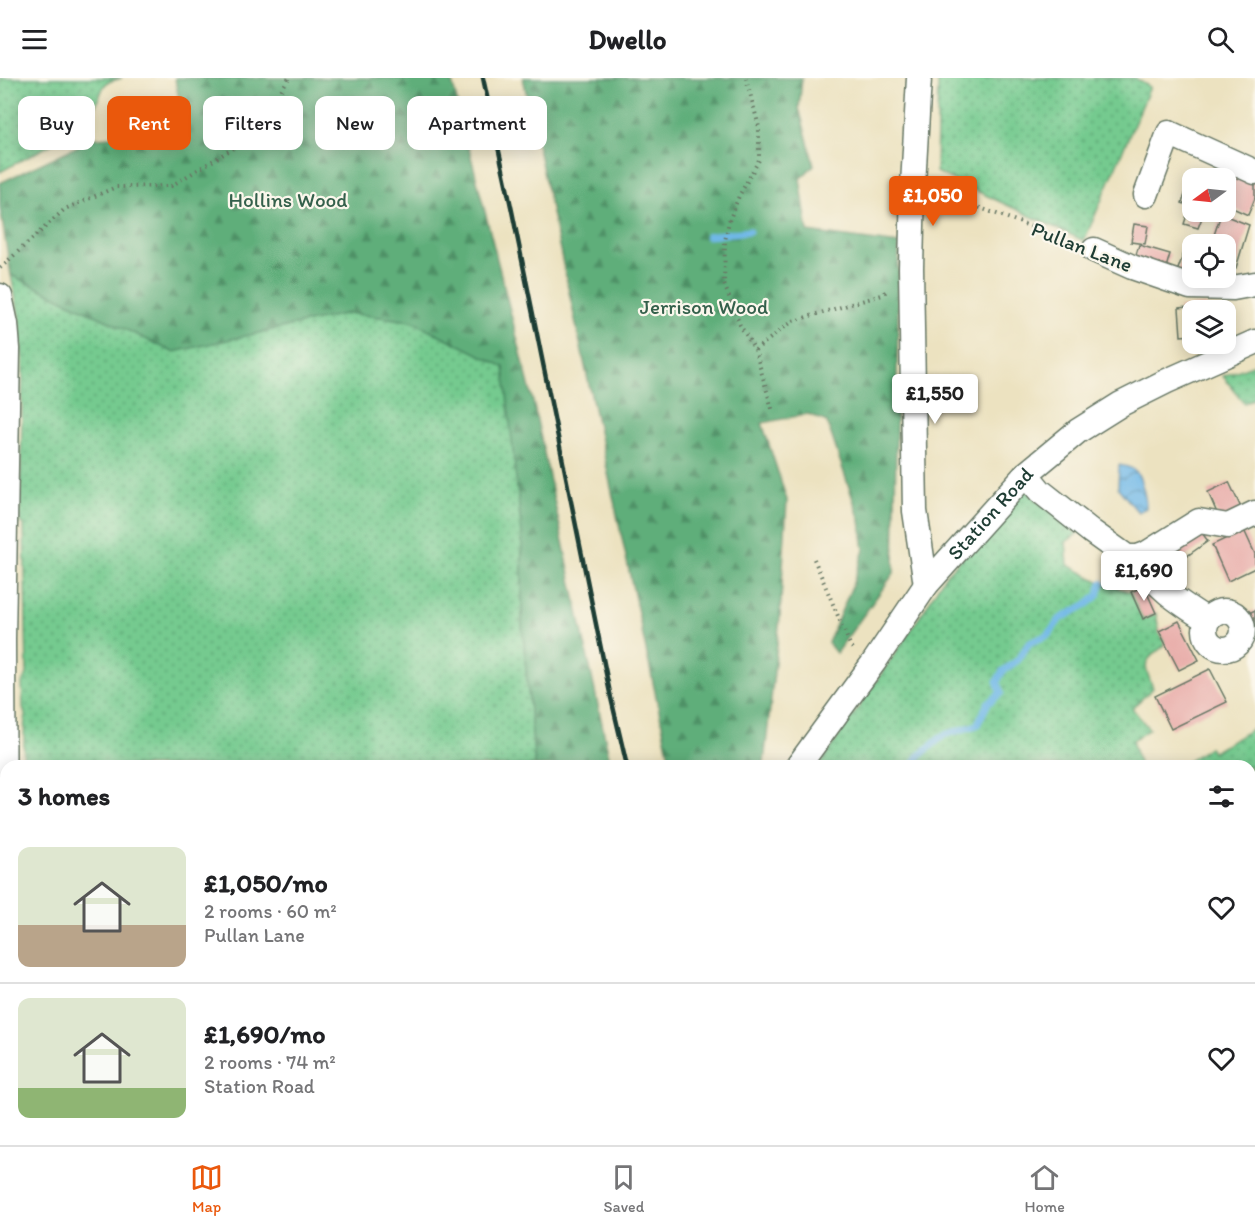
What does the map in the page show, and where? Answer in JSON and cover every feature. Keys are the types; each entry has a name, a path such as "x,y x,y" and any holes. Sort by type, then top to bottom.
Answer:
{"street":[{"path":"919,78 911,268 915,511 926,585"},
{"path":"1146,195 1169,134 1255,172"},
{"name":"Pullan Lane","path":"1094,250 1132,267 1190,287 1233,288 1255,284"},
{"path":"0,296 9,349 2,760"},
{"name":"Station Road","path":"802,760 874,662 926,585 1026,474 1078,431 1121,404 1255,342"},
{"path":"1026,474 1040,491 1127,557 1146,554 1198,521 1228,526 1254,516"},
{"path":"1138,557 1145,571 1172,598 1207,620"}],"path":[{"path":"0,268 65,209 116,187 171,186 250,138 289,78"},
{"path":"746,78 759,127 759,160 739,196 729,221 725,241 724,284 740,325 755,350 773,412"},
{"name":"Pullan Lane","path":"913,185 1094,250"},
{"path":"755,350 793,321 882,295 911,268"},
{"path":"814,559 851,647 874,662"}],"green space":[{"path":"0,78 122,78 108,82 104,86 95,107 95,96 18,96 18,150 41,150 0,172"},
{"name":"Hollins Wood","path":"175,78 451,78 456,96 407,96 407,150 469,150 532,397 610,760 534,760 522,624 522,534 504,367 412,321 348,313 173,352 11,275 0,207 0,183 70,150 95,150 95,138 107,137 107,150 191,150 191,96 178,96"},
{"name":"Jerrison Wood","path":"523,78 802,78 799,108 814,165 800,179 808,232 899,244 894,573 836,653 828,643 852,586 864,550 860,520 827,422 808,414 762,423 787,500 780,617 764,760 670,760 538,150 547,150 547,96 527,96"},
{"path":"938,78 1135,78 1150,87 1084,241 936,172"},
{"path":"11,275 173,352 348,313 412,321 505,367 522,534 522,624 534,760 23,760 25,714 22,683 27,674 24,524 20,523 23,363 19,315"},
{"path":"1255,364 1255,398 1244,403 1223,376"},
{"path":"1026,490 1077,534 1066,542 1068,565 1102,583 1131,592 1143,619 1156,613 1159,631 1166,644 1147,663 1147,672 1153,688 1132,708 1149,729 1132,741 1138,760 823,760 944,577"},
{"path":"1255,727 1255,760 1190,760 1209,747 1212,753"}],"water":[{"path":"1119,465 1136,471 1141,480 1146,508 1138,512 1118,488"}],"building":[{"path":"1236,175 1255,183 1255,198 1248,215 1236,210"},
{"path":"1236,220 1249,225 1236,268 1236,234 1214,234 1218,222 1236,222"},
{"path":"1185,222 1200,222 1198,228 1184,224"},
{"path":"1134,224 1148,226 1145,244 1131,242"},
{"path":"1139,245 1170,254 1166,268 1135,258"},
{"path":"1182,258 1182,273 1177,272"},
{"path":"1179,308 1182,308 1181,336"},
{"path":"1229,482 1242,510 1220,520 1208,492"},
{"path":"1199,529 1208,541 1180,561 1171,549"},
{"path":"1244,530 1255,554 1255,568 1228,581 1212,545"},
{"path":"1144,586 1156,613 1143,619 1131,592"},
{"path":"1255,610 1255,629 1247,614"},
{"path":"1179,621 1199,660 1179,670 1159,631"},
{"path":"1210,669 1227,702 1171,729 1155,696"}],"waterway":[{"path":"708,236 749,231"},
{"path":"916,760 944,735 977,725 988,703 1001,693 997,681 1003,671 1018,660 1029,643 1048,635 1060,619 1098,595 1102,583"}],"railway":[{"path":"483,78 626,760"}]}
